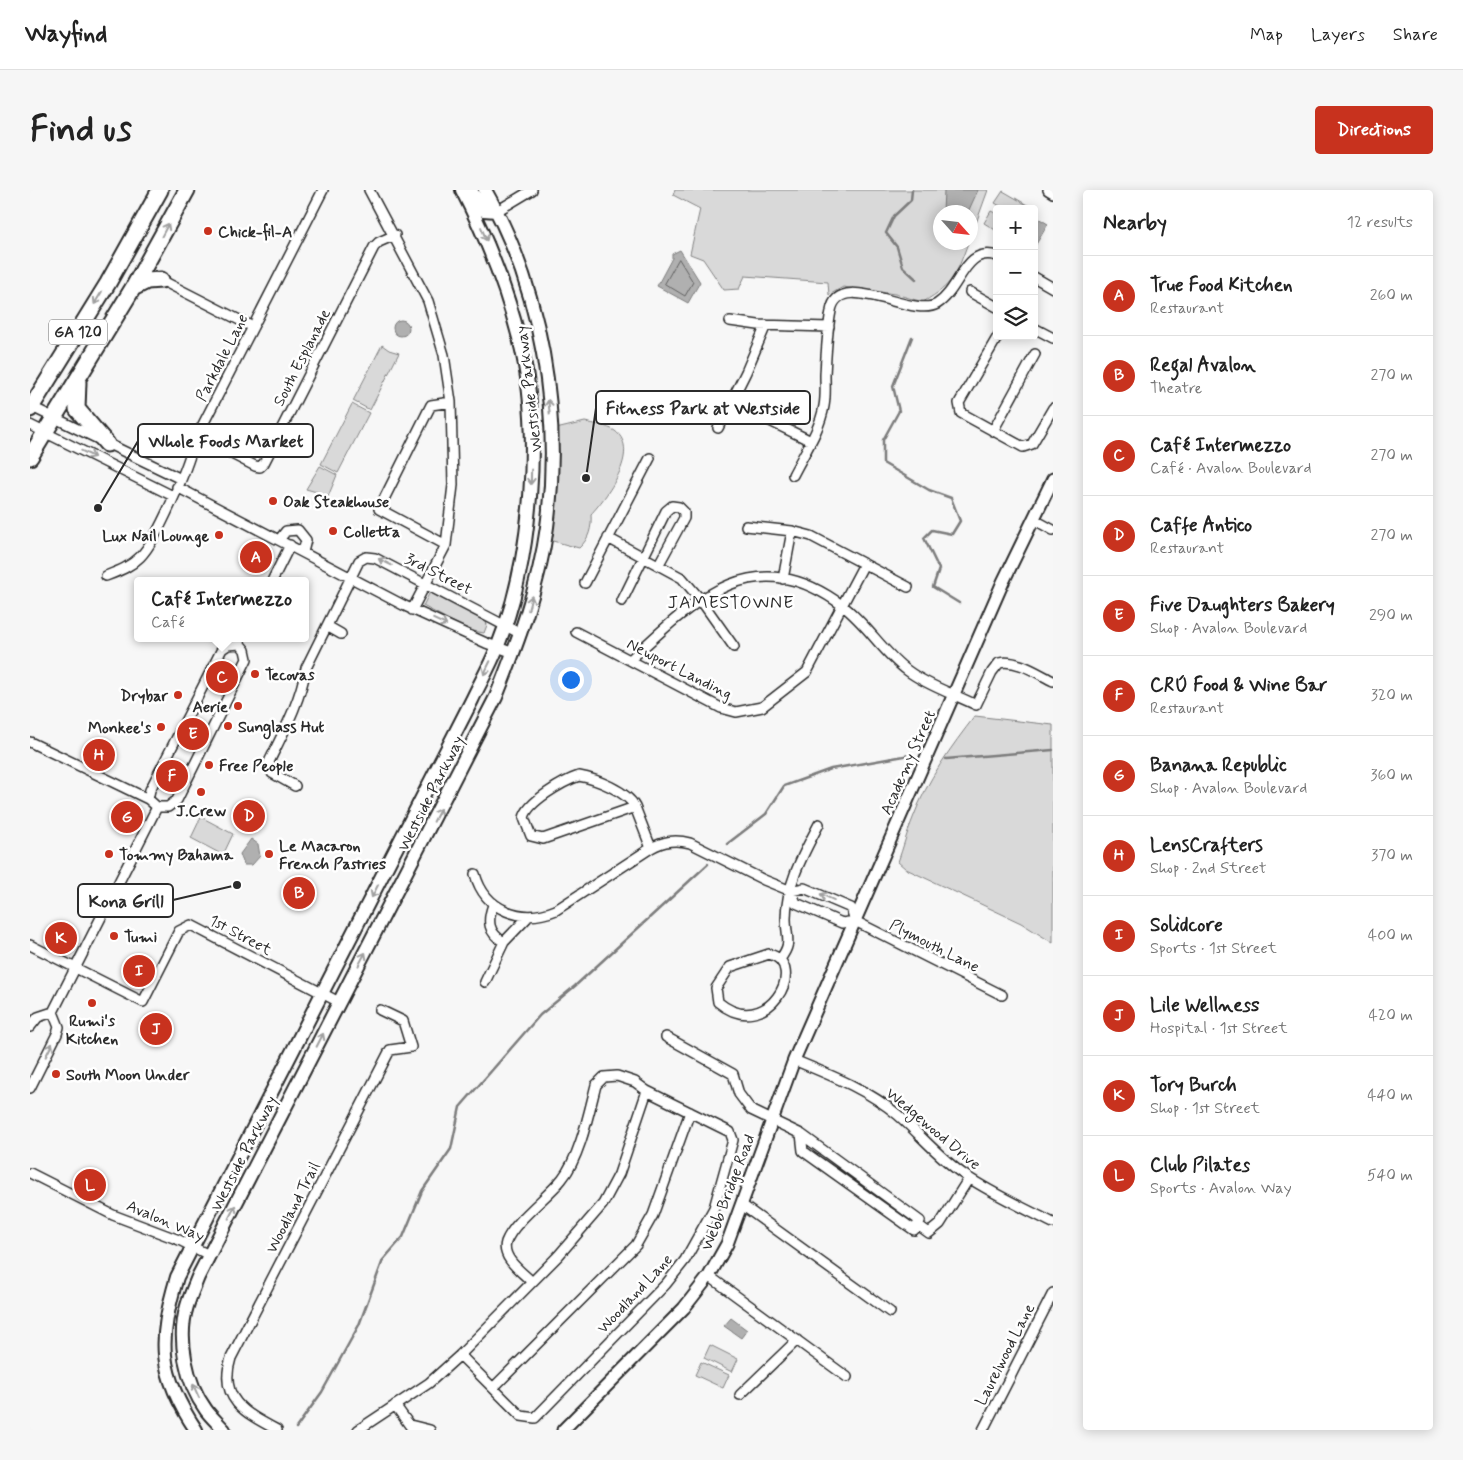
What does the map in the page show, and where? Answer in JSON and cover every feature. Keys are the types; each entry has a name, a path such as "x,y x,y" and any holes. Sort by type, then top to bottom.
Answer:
{"highway":[{"name":"GA 120","path":"30,457 36,428 37,410 160,190"},
{"name":"GA 120","path":"37,410 78,378 133,288 187,190"},
{"path":"133,288 146,281 161,280 154,269 153,253"},
{"path":"78,378 76,392 77,409 107,444"}],"main road":[{"name":"Westside Parkway","path":"196,1430 180,1406 168,1374 163,1337 168,1307 177,1277 497,648 514,593 524,550 530,487 528,392 520,340 506,293 483,231 462,190"},
{"path":"471,190 483,210 497,211"},
{"name":"Westside Parkway","path":"224,1430 205,1409 194,1388 186,1362 183,1338 186,1307 209,1255 470,751 496,697 521,634 538,575 547,528 552,455 550,411 538,328 531,300 497,211 485,190"}],"street":[{"name":"Parkdale Lane","path":"106,576 128,567 141,556 151,541 177,487 197,436 323,190"},
{"path":"369,190 395,234 428,301 444,355 451,402 453,485 446,545 412,610"},
{"path":"497,211 532,190"},
{"path":"1048,190 1053,193"},
{"name":"South Esplanade","path":"197,436 255,466 260,467 264,463 374,247 379,242 395,234"},
{"path":"794,475 811,441 824,406 829,327 833,304 837,298 843,294 872,295 907,306 923,308 934,306 948,296 968,264 978,255 993,255"},
{"path":"1038,279 1053,288"},
{"path":"161,280 253,327"},
{"path":"970,292 993,305"},
{"path":"730,321 766,325 829,327"},
{"path":"718,428 766,325"},
{"path":"1038,330 1053,338"},
{"path":"996,340 959,403 959,408 964,415 1016,445 1023,447 1032,444 1053,408"},
{"path":"993,431 1035,354"},
{"path":"446,545 379,509 431,405 451,402"},
{"path":"731,402 811,441"},
{"path":"37,410 107,444 177,487 412,610 497,648 514,653"},
{"path":"36,428 177,487"},
{"path":"585,583 650,458"},
{"name":"Academy Street","path":"794,1060 954,694 1053,479"},
{"path":"622,601 666,511 672,506 679,507 684,512 684,518 659,564"},
{"path":"1033,519 1053,530"},
{"path":"746,526 792,530 812,536 908,587"},
{"path":"279,540 286,531 298,530 306,540 303,552"},
{"path":"783,579 792,530"},
{"path":"608,538 682,578 700,599 734,647"},
{"path":"274,577 290,545"},
{"name":"3rd Street","path":"295,786 272,773 269,762 294,711 303,687 306,668 359,562 371,557 426,582 521,634"},
{"name":"Newport Landing","path":"576,632 721,708 736,712 754,710 771,702 807,672 864,564"},
{"path":"630,660 700,599 719,587 740,580 761,577 783,579 808,586 842,606 908,671 976,705 992,672 999,663 1007,661 1053,681"},
{"path":"327,626 341,634"},
{"path":"148,799 150,790 222,649 238,642"},
{"path":"30,742 148,799 158,807 168,807 177,800 247,659 241,642"},
{"path":"635,807 543,840 532,836 524,818 529,807 568,780 579,776 591,778 627,797 635,807 651,848"},
{"path":"30,1027 38,1017 53,1012 158,807"},
{"path":"780,958 788,946 786,917 796,868 820,824"},
{"path":"474,874 482,892 493,905 527,918 542,916 556,910 651,848 670,841 690,843 764,880 791,891 804,888 850,908 855,921 842,924 796,903 791,891"},
{"path":"493,905 488,918 490,928 496,937 504,942"},
{"path":"485,982 504,942 527,918"},
{"name":"Plymouth Lane","path":"855,921 1002,995"},
{"name":"1st Street","path":"30,946 143,1002 179,931 191,925 339,1002"},
{"path":"769,954 780,958 785,967 785,978 780,995 770,1006 755,1013 745,1014 724,1007 718,1002 716,988 730,967 769,954"},
{"name":"Woodland Trail","path":"277,1430 243,1410 229,1389 227,1373 236,1349 390,1050 411,1047 402,1021 380,1010"},
{"path":"30,1088 58,1034 59,1027 53,1012"},
{"path":"666,1038 733,1074 744,1103 751,1110 802,1134 920,1221 914,1230 803,1151 802,1134"},
{"name":"Webb Bridge Road","path":"563,1430 684,1308 709,1276 727,1244 794,1060"},
{"name":"Wedgewood Drive","path":"794,1060 842,1080 868,1094 898,1115 938,1155 969,1178 1053,1223"},
{"name":"Woodland Lane","path":"460,1355 521,1416 534,1418 666,1284 685,1260 714,1208 733,1140 730,1132 647,1091 634,1082 617,1076 604,1077 596,1085 573,1159 564,1177 515,1229 506,1243 506,1253 512,1263 532,1282"},
{"path":"358,1430 429,1384 532,1282 603,1204 618,1174 647,1091"},
{"name":"Woodland Lane","path":"493,1388 636,1245 653,1215 690,1112"},
{"name":"Avalon Way","path":"30,1173 113,1215 192,1246 209,1255"},
{"path":"918,1225 929,1233 940,1224 969,1178"},
{"path":"742,1205 890,1312"},
{"path":"709,1276 847,1377"},
{"name":"Laurelwood Lane","path":"986,1429 1053,1293"},
{"path":"740,1395 797,1340"},
{"path":"395,1405 411,1428 430,1430"}],"shaded area":[{"path":"675,190 988,190 978,218 978,205 933,205 933,250 965,250 953,278 941,290 923,302 895,294 843,287 829,295 828,282 745,276 739,289 724,290 703,259 690,254 700,209 673,195"},
{"path":"1003,191 1027,205 998,205 995,203"},
{"path":"991,211 993,212 993,229 984,223"},
{"path":"382,345 389,350 399,353 370,410 353,401"},
{"path":"352,404 369,413 338,473 321,464"},
{"path":"585,422 605,426 615,431 622,440 625,450 618,474 604,498 591,514 589,533 579,548 549,540 556,429"},
{"path":"320,466 337,475 327,499 320,493 306,489"},
{"path":"431,590 485,619 487,625 484,633 468,630 423,606"},
{"path":"975,716 1053,725 1053,943 1021,923 906,869 898,862 911,823 925,790"},
{"path":"201,817 233,834 223,855 191,838"},
{"path":"710,1345 738,1359 732,1372 704,1358"},
{"path":"701,1362 729,1375 723,1388 695,1375"}],"water":[{"path":"944,190 978,190 971,205 943,205"},
{"path":"1038,218 1048,224 1038,241"},
{"path":"680,250 700,282 688,303 657,286 672,258 672,254"},
{"path":"401,320 407,322 409,328 407,334 401,336 395,334 393,328 395,322"},
{"path":"251,839 258,844 260,856 252,865 244,865 240,854"},
{"path":"731,1318 747,1330 741,1338 724,1326"}],"waterway":[{"path":"912,190 911,200 894,216 886,233 897,247 903,267 916,279"},
{"path":"912,337 893,386 899,411 883,440 883,463 929,490 951,498 960,521 952,534 932,530 924,538 939,569 933,587 959,603"},
{"path":"946,759 1053,750"},
{"path":"727,844 766,814 784,786 831,769 910,755"},
{"path":"296,1428 322,1392 359,1325 383,1260 403,1237 422,1191 451,1149 460,1107 540,1015 575,986 708,864"}],"place":[{"name":"Chick-fil-A","path":"208,231"},
{"name":"Fitness Park at Westside","path":"586,478"},
{"name":"Oak Steakhouse","path":"273,501"},
{"name":"Whole Foods Market","path":"98,508"},
{"name":"Colletta","path":"333,531"},
{"name":"Lux Nail Lounge","path":"219,535"},
{"name":"True Food Kitchen","path":"256,557"},
{"name":"Tecovas","path":"255,674"},
{"name":"Café Intermezzo","path":"222,677"},
{"name":"Drybar","path":"178,695"},
{"name":"Aerie","path":"238,706"},
{"name":"Sunglass Hut","path":"228,726"},
{"name":"Monkee's","path":"161,727"},
{"name":"Five Daughters Bakery","path":"193,734"},
{"name":"LensCrafters","path":"99,755"},
{"name":"Free People","path":"209,765"},
{"name":"CRÚ Food & Wine Bar","path":"172,776"},
{"name":"J.Crew","path":"201,792"},
{"name":"Caffe Antico","path":"249,816"},
{"name":"Banana Republic","path":"127,817"},
{"name":"Tommy Bahama","path":"109,854"},
{"name":"Le Macaron French Pastries","path":"269,854"},
{"name":"Kona Grill","path":"237,885"},
{"name":"Regal Avalon","path":"299,893"},
{"name":"Tumi","path":"114,936"},
{"name":"Tory Burch","path":"61,938"},
{"name":"Solidcore","path":"139,971"},
{"name":"Rumi's Kitchen","path":"92,1003"},
{"name":"Lile Wellness","path":"156,1029"},
{"name":"South Moon Under","path":"56,1074"},
{"name":"Club Pilates","path":"90,1185"}],"district":[{"name":"JAMESTOWNE","path":"731,602"}]}
